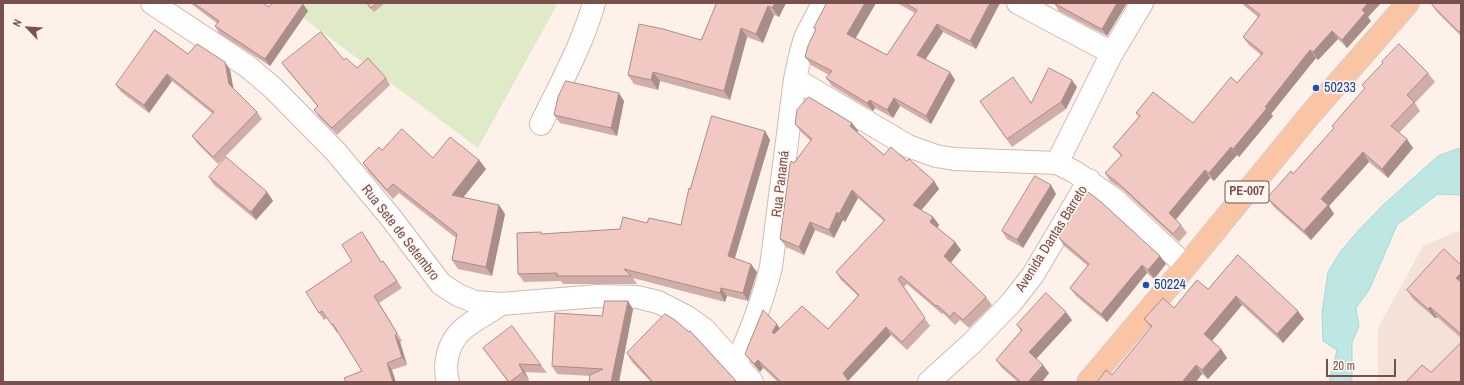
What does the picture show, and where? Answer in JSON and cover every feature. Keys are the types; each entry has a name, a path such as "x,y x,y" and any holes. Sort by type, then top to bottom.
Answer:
{"main road":[{"name":"PE-007","path":"1088,382 1186,266 1309,116 1408,3"}],"street":[{"name":"Rua Sete de Setembro","path":"152,3 247,66 274,88 336,152 392,219 441,284 458,295 475,302 501,304 597,296 637,297 658,302 687,317 704,329 752,382"},
{"path":"541,124 578,49 588,24 594,3"},
{"name":"Rua Panamá","path":"736,365 758,313 766,288 795,78 805,38 823,3"},
{"path":"1018,3 1112,54"},
{"path":"1057,163 1112,54 1142,3"},
{"path":"795,78 908,146 936,156 954,159 1057,163 1089,180 1114,199 1186,266"},
{"name":"Avenida Dantas Barreto","path":"929,382 1011,303 1033,275 1089,180"},
{"path":"448,382 446,375 446,358 452,343 462,330 501,304"}],"shaded area":[{"path":"1461,230 1461,382 1378,382 1378,328 1423,246"}],"green space":[{"path":"283,3 558,3 478,148"}],"water":[{"path":"1461,148 1461,195 1438,194 1397,225 1369,290 1356,308 1359,326 1352,343 1352,382 1329,382 1337,350 1323,341 1322,313 1328,272 1341,251 1383,205 1438,156"}],"building":[{"path":"194,3 263,3 269,7 272,3 303,4 265,59 215,26 219,21"},
{"path":"367,3 377,3 371,8"},
{"path":"717,3 775,3 772,8 768,6 756,34 741,28 724,91 653,72 651,80 628,75 639,24 701,40"},
{"path":"827,3 865,3 847,34 887,55 917,10 905,3 990,3 970,41 937,24 917,55 950,72 926,116 894,98 887,110 870,100 867,103 826,78 832,71 805,57 808,46 816,29 814,28"},
{"path":"1054,3 1117,3 1102,29"},
{"path":"1245,3 1368,3 1362,10 1365,13 1342,40 1332,31 1313,52 1310,50 1265,107 1267,108 1233,149 1231,147 1209,173 1205,170 1169,213 1181,225 1173,234 1117,182 1105,173 1122,155 1113,147 1140,116 1136,113 1153,92 1193,123 1231,77 1237,83 1263,53 1243,37 1260,15"},
{"path":"1434,3 1461,3 1461,31 1459,32 1432,5"},
{"path":"155,30 188,54 197,44 225,62 229,84 257,112 213,157 192,136 214,112 167,74 144,105 116,85"},
{"path":"321,32 344,60 346,58 357,68 368,58 386,78 332,128 314,110 318,106 282,63"},
{"path":"1399,44 1428,73 1407,95 1414,102 1391,126 1407,139 1382,169 1363,152 1321,199 1328,205 1304,231 1267,198 1291,171 1293,174 1334,128 1332,126 1365,88 1362,85"},
{"path":"1049,68 1072,80 1061,102 1007,139 980,101 1013,77 1031,103"},
{"path":"566,81 619,93 611,128 554,115 558,97"},
{"path":"809,97 852,123 850,126 884,155 891,147 907,161 909,159 934,181 913,205 933,217 930,222 955,242 944,256 986,297 963,320 954,312 950,317 901,276 898,279 925,318 902,342 886,327 843,373 849,382 781,382 758,360 754,364 745,354 763,310 777,324 772,332 774,334 802,306 828,329 859,295 836,272 885,220 852,190 839,214 837,212 829,230 810,222 799,247 780,239 790,164 791,161 794,163 812,139 795,124 797,110"},
{"path":"712,116 765,131 728,256 751,264 743,293 721,288 720,293 624,269 631,276 557,276 557,273 518,274 517,233 541,232 541,234 620,229 623,217 647,223 649,218 681,225 689,188 690,189"},
{"path":"402,129 433,158 450,137 479,160 452,195 499,205 486,267 452,260 457,234 393,184 387,190 363,163 379,147 382,150"},
{"path":"226,157 267,192 251,212 209,177"},
{"path":"1035,176 1051,185 1017,240 1002,231"},
{"path":"1088,192 1100,201 1160,256 1148,270 1142,265 1101,314 1070,288 1089,264 1059,238 1081,200"},
{"path":"362,232 381,262 383,261 397,281 374,296 397,333 395,335 402,357 387,363 393,382 346,382 344,378 362,371 333,324 332,325 322,311 319,313 306,292 352,261 342,245"},
{"path":"1444,249 1461,265 1461,273 1456,278 1461,282 1461,334 1430,307 1428,309 1407,290"},
{"path":"1238,255 1298,311 1277,334 1236,296 1204,334 1221,349 1202,370 1196,365 1182,382 1097,382 1106,370 1112,375 1152,326 1144,319 1163,298 1174,308 1197,280 1208,289"},
{"path":"1046,293 1066,312 1029,352 1043,365 1028,382 1021,382 996,360 1022,330 1017,325"},
{"path":"605,301 628,301 611,382 589,382 590,375 603,369 552,366 555,313 602,316"},
{"path":"665,314 689,332 690,331 737,382 653,382 627,353"},
{"path":"512,326 541,365 519,364 523,372 509,382 483,348"},
{"path":"1461,343 1461,382 1406,382 1422,365 1431,372"}],"place":[{"name":"50233","path":"1316,88"},
{"name":"50224","path":"1146,285"}]}
